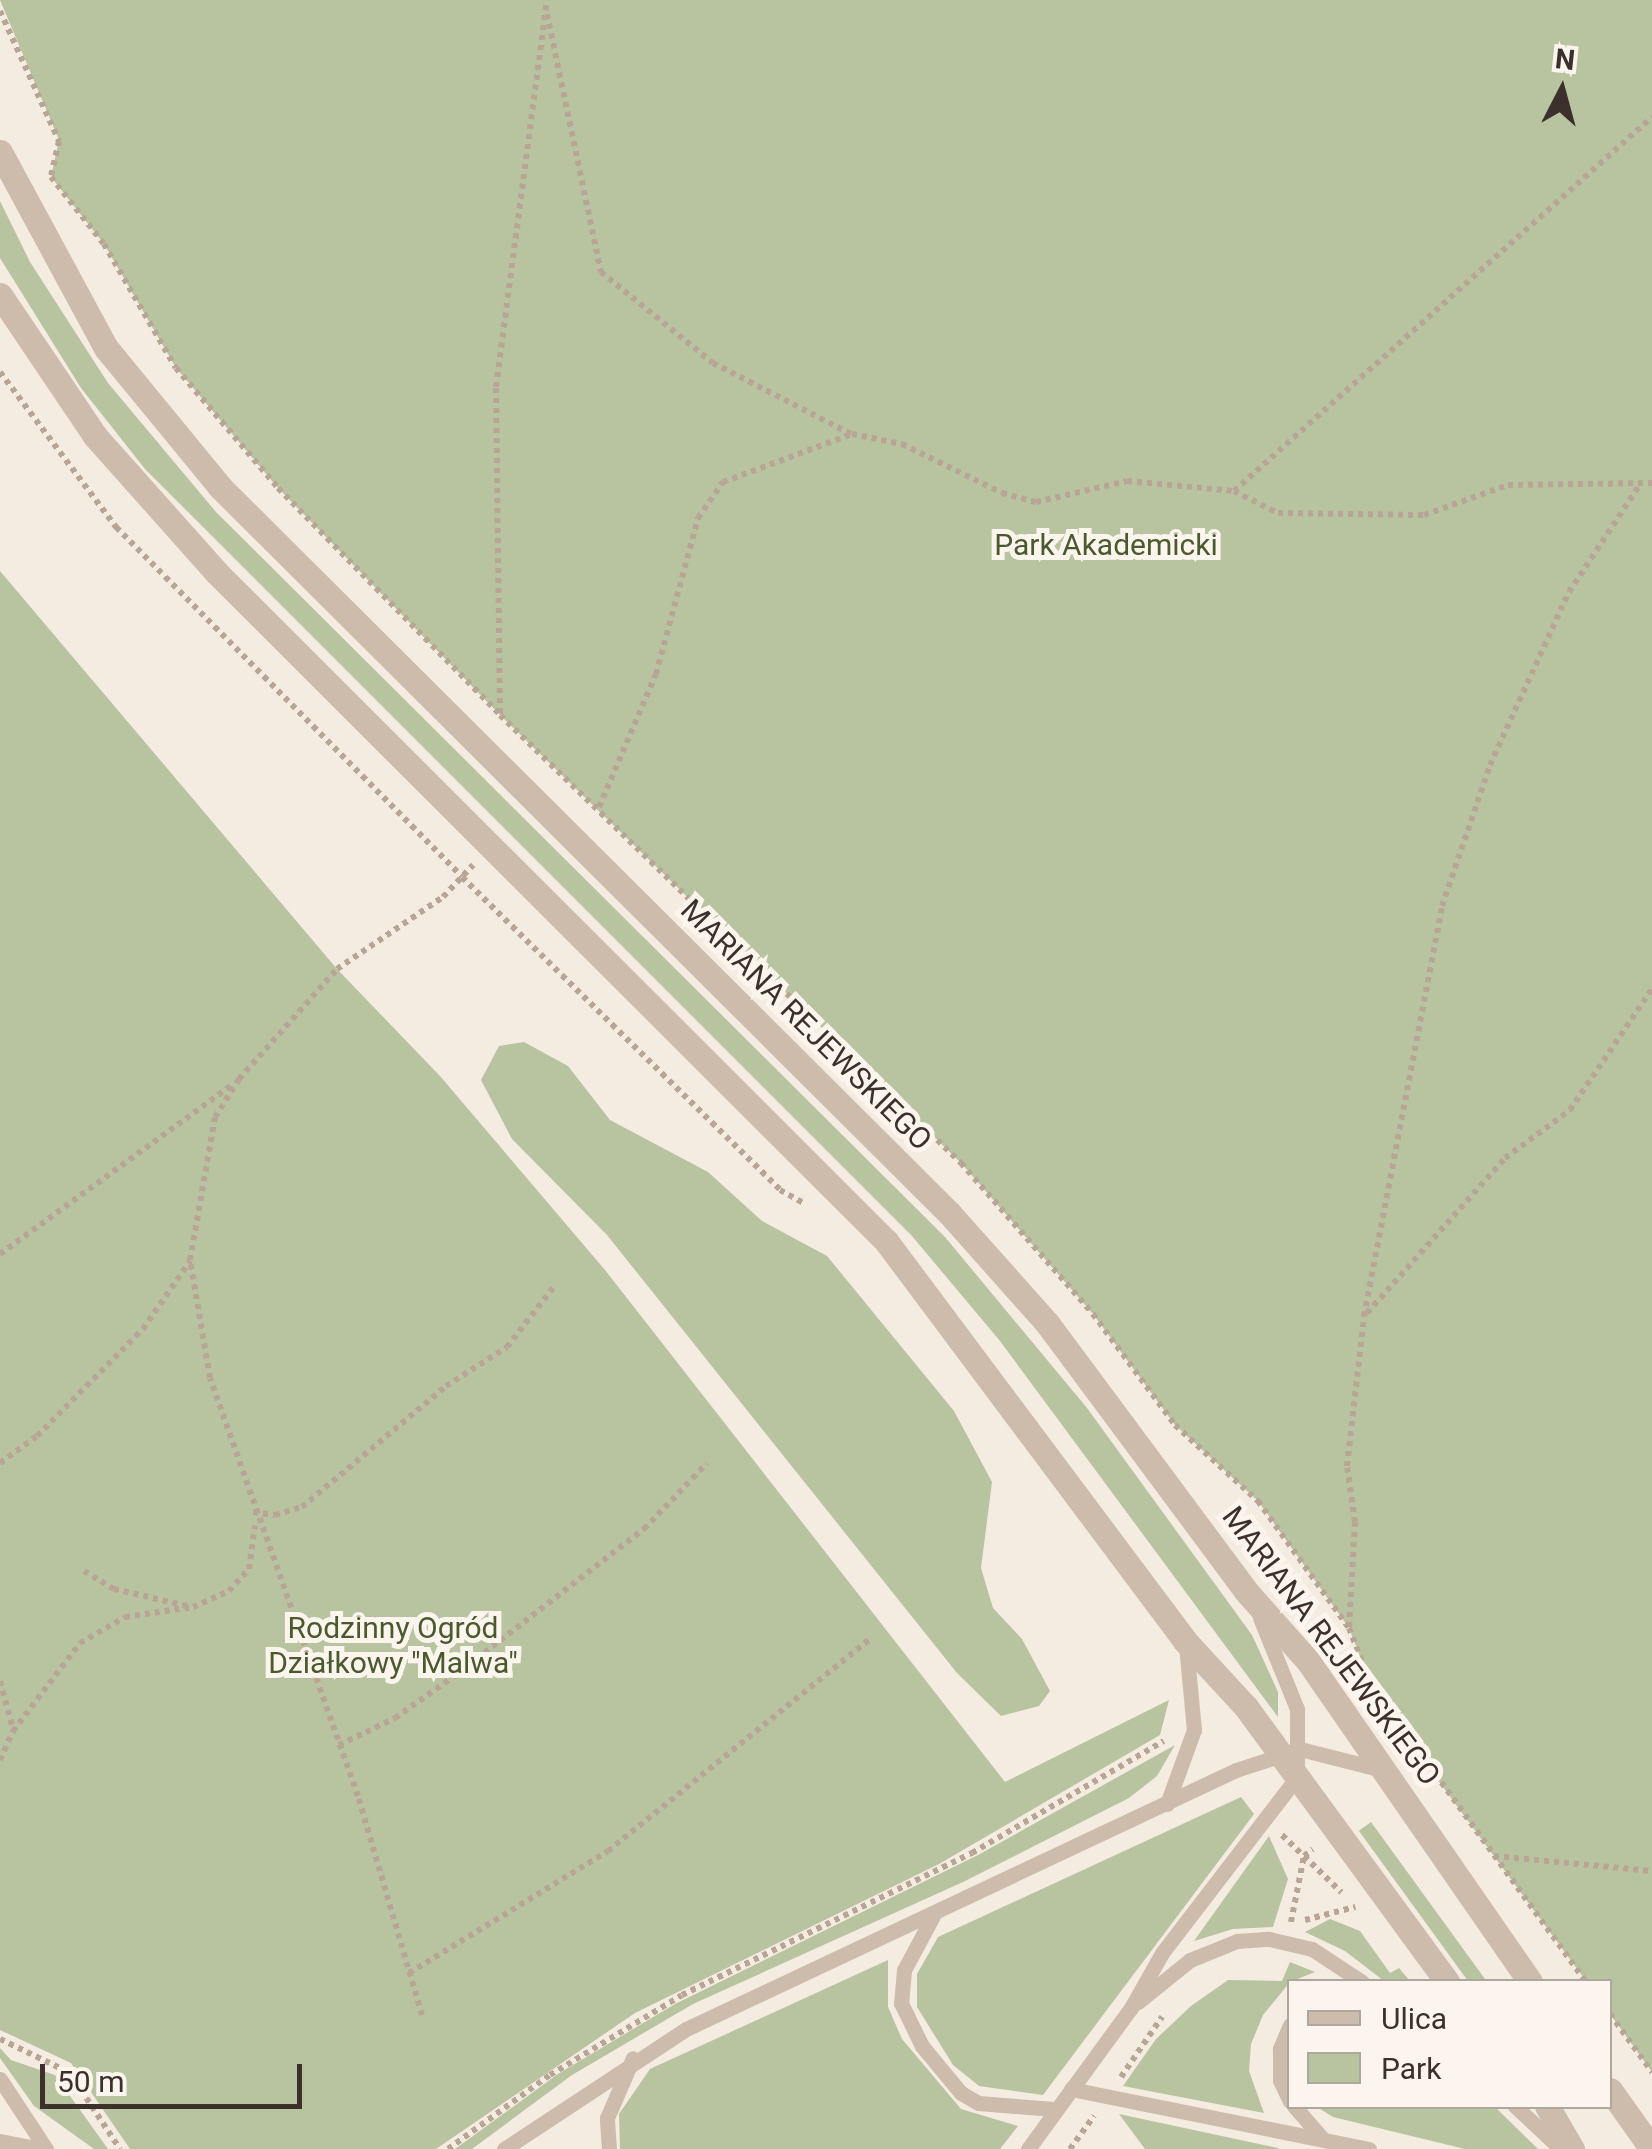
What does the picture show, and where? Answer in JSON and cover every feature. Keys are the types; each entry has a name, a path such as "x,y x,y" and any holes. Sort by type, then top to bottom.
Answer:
{"street":[{"name":"MARIANA REJEWSKIEGO","path":"0,152 70,292 162,422 288,558 992,1258 1245,1590 1308,1661 1528,1979"},
{"path":"0,295 94,436 150,502 886,1241 1185,1641 1290,1751 1297,1777 1445,1979"},
{"path":"1612,2093 1652,2149"},
{"path":"1549,2109 1572,2149"}],"lane":[{"path":"1245,1590 1285,1673 1290,1751"},
{"path":"1167,1804 1194,1730 1185,1641"},
{"path":"504,2149 633,2058 1167,1804 1290,1751 1338,1754 1387,1772"},
{"path":"1028,2149 1131,2008 1162,1953 1297,1777"},
{"path":"933,1916 904,1970 901,2003 922,2046 961,2093 978,2103 1054,2109"},
{"path":"1131,2008 1203,1952 1237,1941 1284,1942 1336,1961 1358,1979"},
{"path":"1287,2032 1280,2050 1280,2080 1287,2094"},
{"path":"608,2149 608,2118 633,2058"},
{"path":"0,2079 43,2149"},
{"path":"1071,2089 1369,2149"},
{"path":"1297,2109 1322,2138"},
{"path":"1518,2109 1561,2149"},
{"path":"0,2141 43,2149"}],"path":[{"path":"547,4 602,272 713,363 852,434 902,444 1002,493 1036,502 1127,481 1234,491 1278,513 1424,515 1508,485 1652,483"},
{"path":"500,715 496,387 547,4"},
{"path":"0,12 60,140 51,176 104,244 176,368 278,488 500,715 600,807 656,674 698,518 723,482 852,434"},
{"path":"1234,491 1652,118"},
{"path":"0,372 116,527 462,877 780,1190 814,1210"},
{"path":"1348,1628 1355,1522 1346,1466 1364,1316 1442,906 1490,766 1570,592 1639,486"},
{"path":"422,2015 340,1745 253,1512 210,1378 190,1260 214,1117 239,1079 337,969 376,948 462,877 491,846"},
{"path":"1364,1316 1505,1158 1570,1110 1652,990"},
{"path":"0,1254 239,1079"},
{"path":"0,1463 37,1436 143,1329 190,1260"},
{"path":"253,1512 275,1515 302,1507 446,1386 507,1348 554,1288"},
{"path":"340,1745 395,1718 453,1678 644,1529 707,1463"},
{"path":"0,1760 13,1731 80,1644 126,1616 193,1607 229,1591 250,1569 257,1540 253,1512"},
{"path":"84,1571 114,1589 193,1607"},
{"path":"409,1973 608,1851 869,1640"},
{"path":"0,1681 13,1731"},
{"path":"1284,1942 1304,1856 1359,1910 1305,1920"},
{"path":"1494,1856 1652,1871"},
{"path":"1070,2149 1165,2013"},
{"path":"1612,2017 1652,2072"},
{"path":"0,2039 70,2073 120,2149"}],"green space":[{"name":"Park Akademicki","path":"0,0 1652,0 1652,2072 1612,2017 1612,1979 1585,1979 1371,1685 1349,1628 1258,1501 1175,1425 1093,1314 961,1163 500,715 278,488 176,368 104,244 51,177 59,140"},
{"path":"0,201 30,262 108,383 216,512 945,1237 1087,1408 1252,1635 1278,1692 1278,1717 1000,1341 912,1236 145,469 81,388 0,258"},
{"name":"Rodzinny Ogród Działkowy \"Malwa\"","path":"0,571 337,969 440,1076 605,1270 1005,1782 1169,1700 1160,1735 939,1864 635,2013 436,2149 130,2149 71,2063 0,2030"},
{"path":"524,1042 568,1066 610,1120 708,1172 762,1221 827,1256 954,1411 992,1482 981,1568 993,1608 1022,1639 1050,1691 1039,1706 1001,1716 957,1673 607,1235 512,1139 481,1080 499,1046"},
{"path":"1175,1745 1157,1776 1129,1798 963,1882 693,2004 572,2075 472,2149 455,2149 558,2074 675,2004 978,1855"},
{"path":"1241,1797 1254,1814 1043,2095 979,2086 953,2065 917,2007 917,1974 938,1937"},
{"path":"1371,1822 1485,1979 1467,1979 1359,1831"},
{"path":"1269,1836 1288,1879 1273,1927 1233,1929 1194,1941"},
{"path":"1330,1919 1360,1931 1390,1973 1399,1968 1408,1979 1381,1979 1345,1951 1305,1932"},
{"path":"888,1960 888,2007 902,2039 961,2109 1018,2126 1000,2149 620,2149 619,2114 650,2069"},
{"path":"1290,1962 1315,1972 1287,1979 1287,1986 1263,2015 1251,2044 1249,2071 1264,2113 1123,2086 1156,2039 1191,2006 1228,1980 1282,1981"},
{"path":"0,2048 11,2060 55,2075 108,2149 94,2149 34,2106 0,2058"},
{"path":"1320,2109 1497,2109 1538,2149 1465,2149 1333,2117"},
{"path":"1119,2114 1278,2148 1279,2149 1145,2149"}]}
